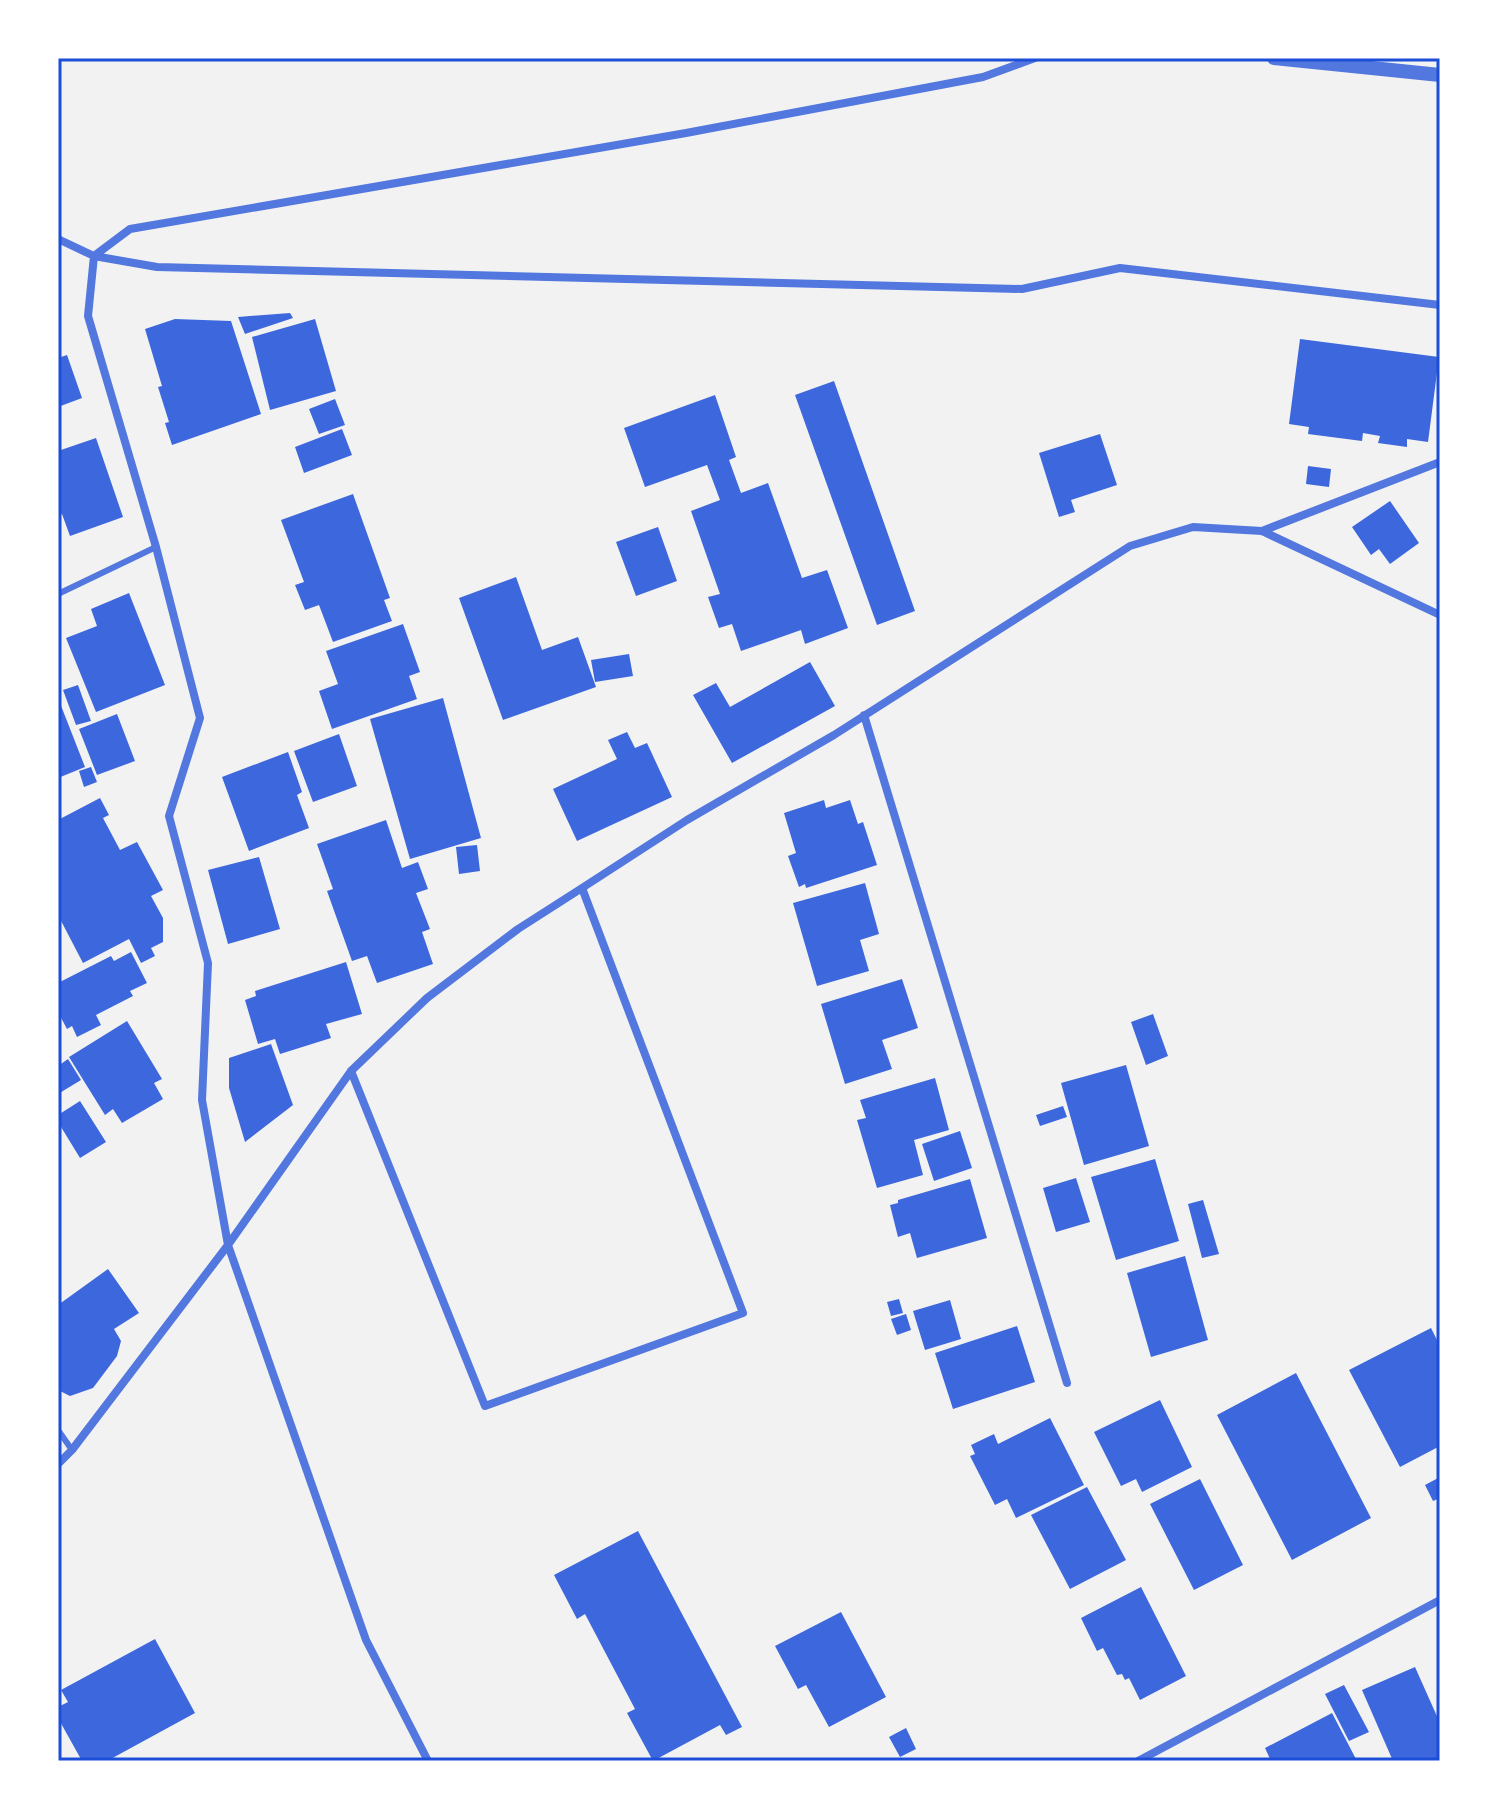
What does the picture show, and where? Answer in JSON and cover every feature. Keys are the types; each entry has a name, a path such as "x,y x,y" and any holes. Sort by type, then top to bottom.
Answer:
{"street":[{"path":"428,1761 366,1640 228,1245 202,1100 208,963 169,816 200,718 156,547 88,316 94,256 130,229 686,133 983,77 1035,58"},
{"path":"1274,58 1440,75"},
{"path":"58,239 94,256 157,267 1022,289 1120,268 1440,305"},
{"path":"1262,531 1440,462"},
{"path":"58,1464 72,1450 228,1245 351,1071 427,998 518,929 687,820 864,715 1130,546 1193,527 1262,531 1440,615"},
{"path":"864,715 1067,1383"},
{"path":"351,1071 485,1406 743,1313 582,888"},
{"path":"1138,1761 1440,1600"}],"lane":[{"path":"58,594 156,547"},
{"path":"58,1430 72,1450"}],"building":[{"path":"290,313 293,318 245,334 238,317"},
{"path":"175,319 231,321 261,414 172,445 165,423 169,422 158,387 162,386 145,329"},
{"path":"315,319 336,391 270,410 252,337"},
{"path":"1300,339 1439,357 1428,442 1407,439 1407,447 1378,443 1380,436 1363,433 1362,441 1308,434 1309,427 1289,424"},
{"path":"67,355 82,398 58,407 58,358"},
{"path":"834,381 915,611 877,625 795,395"},
{"path":"715,395 736,457 729,460 741,493 768,483 802,578 827,570 848,628 805,644 801,630 741,651 732,624 719,628 708,597 720,594 691,511 720,500 707,465 645,487 624,428"},
{"path":"335,399 345,425 319,434 309,409"},
{"path":"342,429 352,455 304,473 295,447"},
{"path":"1100,434 1117,485 1071,500 1075,512 1059,517 1039,453"},
{"path":"96,438 123,517 70,536 62,514 58,516 58,451"},
{"path":"1308,466 1331,469 1329,487 1306,484"},
{"path":"353,494 390,598 384,600 392,621 333,642 319,605 305,610 295,585 304,582 281,520"},
{"path":"1390,501 1419,543 1390,564 1379,549 1371,555 1352,527"},
{"path":"658,527 677,581 636,596 616,542"},
{"path":"516,577 542,650 578,637 596,687 503,720 459,598"},
{"path":"129,593 165,685 96,712 66,638 97,626 91,609"},
{"path":"403,624 420,672 409,676 417,699 332,729 319,691 338,684 326,651"},
{"path":"629,654 633,676 595,682 591,660"},
{"path":"810,662 835,706 732,763 693,695 716,683 730,707"},
{"path":"78,685 91,721 76,725 63,690"},
{"path":"58,698 85,767 58,778"},
{"path":"443,698 481,838 410,859 370,719"},
{"path":"117,714 135,761 97,775 79,729"},
{"path":"627,732 635,748 647,743 672,797 577,841 553,789 617,759 608,740"},
{"path":"339,734 357,786 313,802 294,751"},
{"path":"288,752 302,792 297,795 309,828 249,851 222,777"},
{"path":"91,767 97,782 84,787 79,771"},
{"path":"100,798 109,815 103,818 120,850 137,842 163,890 151,896 163,918 163,942 151,948 155,956 141,963 129,939 83,963 58,915 58,820"},
{"path":"824,800 826,808 850,800 858,824 863,822 877,865 806,888 805,884 799,887 788,856 796,853 784,813"},
{"path":"386,820 402,868 418,862 428,889 416,893 430,929 422,932 433,964 377,983 367,956 352,961 327,891 333,889 317,844"},
{"path":"477,845 480,871 459,874 456,847"},
{"path":"259,857 280,929 228,944 208,870"},
{"path":"865,883 879,934 860,940 869,971 817,986 793,903"},
{"path":"131,952 147,983 130,991 133,996 96,1015 101,1025 77,1037 72,1026 67,1029 58,1012 58,983 111,956 114,961"},
{"path":"346,962 362,1014 326,1024 331,1038 280,1054 275,1039 258,1044 245,1000 256,996 255,991"},
{"path":"902,979 918,1028 882,1040 892,1069 845,1084 821,1004"},
{"path":"1153,1014 1168,1056 1146,1065 1131,1022"},
{"path":"127,1021 162,1079 154,1083 163,1099 122,1123 113,1109 105,1115 69,1057"},
{"path":"271,1044 293,1105 245,1142 229,1088 229,1058"},
{"path":"68,1059 81,1080 58,1094 58,1066"},
{"path":"1126,1065 1149,1146 1084,1165 1061,1083"},
{"path":"935,1078 949,1130 914,1140 923,1175 877,1188 857,1120 866,1118 860,1100"},
{"path":"80,1101 106,1142 80,1158 58,1122 58,1115"},
{"path":"1063,1106 1067,1117 1040,1126 1036,1115"},
{"path":"960,1131 972,1168 934,1181 922,1144"},
{"path":"1155,1159 1179,1241 1116,1260 1091,1177"},
{"path":"1076,1178 1090,1222 1056,1232 1043,1188"},
{"path":"970,1179 987,1238 917,1258 910,1233 898,1237 890,1205"},
{"path":"1203,1200 1219,1254 1202,1258 1188,1204"},
{"path":"1185,1256 1208,1340 1151,1357 1127,1273"},
{"path":"108,1269 139,1313 114,1329 121,1341 117,1356 93,1388 70,1396 58,1390 58,1305"},
{"path":"899,1299 903,1313 891,1316 887,1302"},
{"path":"950,1300 961,1339 925,1350 913,1311"},
{"path":"906,1314 911,1330 897,1335 891,1319"},
{"path":"1017,1326 1035,1382 953,1409 935,1353"},
{"path":"1431,1328 1440,1346 1440,1446 1400,1467 1349,1370"},
{"path":"1296,1373 1371,1518 1292,1560 1217,1415"},
{"path":"1160,1400 1192,1467 1142,1492 1136,1479 1121,1486 1094,1432"},
{"path":"1050,1418 1084,1485 1016,1518 1007,1499 995,1505 970,1456 975,1454 971,1445 994,1434 998,1444"},
{"path":"1440,1477 1440,1498 1433,1501 1425,1485"},
{"path":"1200,1479 1243,1565 1194,1590 1150,1504"},
{"path":"1087,1487 1126,1560 1070,1589 1031,1515"},
{"path":"638,1531 742,1727 726,1735 720,1725 653,1761 627,1713 635,1709 585,1614 577,1619 554,1575"},
{"path":"1141,1587 1186,1676 1140,1700 1129,1678 1125,1680 1122,1674 1117,1675 1103,1648 1097,1651 1081,1618"},
{"path":"841,1612 886,1697 829,1727 806,1685 798,1689 775,1646"},
{"path":"155,1639 195,1713 107,1761 97,1761 96,1758 82,1761 58,1718 58,1707 68,1702 61,1690"},
{"path":"1415,1667 1440,1723 1440,1761 1393,1761 1362,1690"},
{"path":"1344,1685 1369,1732 1349,1741 1325,1694"},
{"path":"1332,1713 1357,1761 1271,1761 1265,1748"},
{"path":"906,1728 916,1749 900,1757 889,1737"}]}
